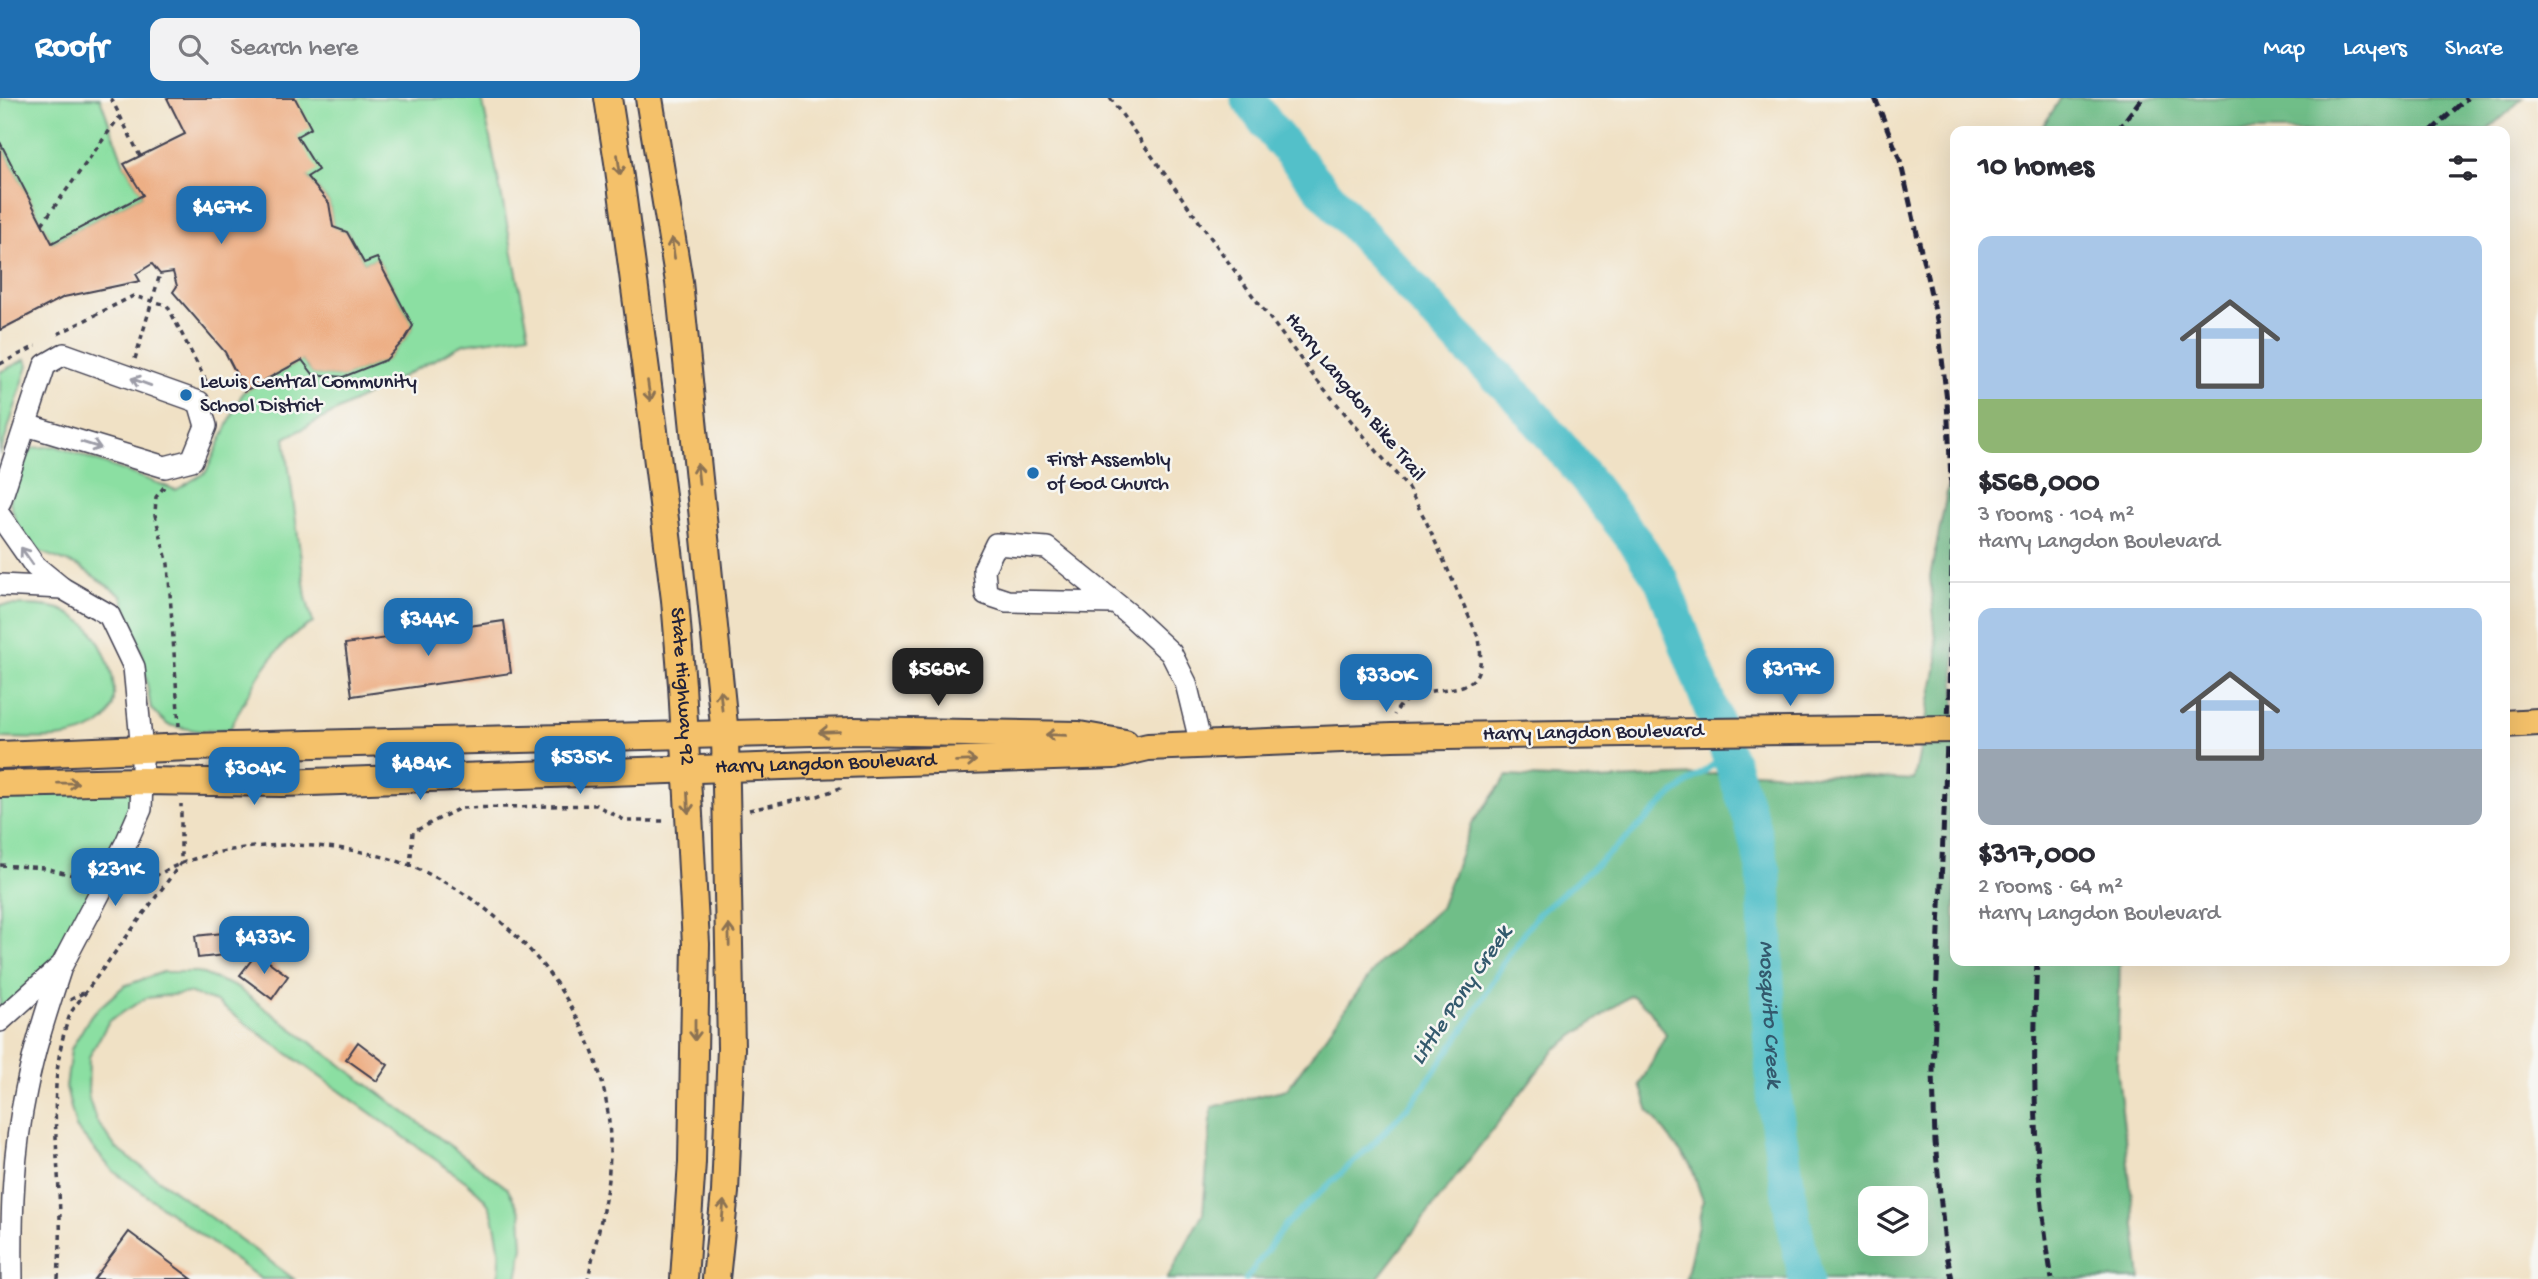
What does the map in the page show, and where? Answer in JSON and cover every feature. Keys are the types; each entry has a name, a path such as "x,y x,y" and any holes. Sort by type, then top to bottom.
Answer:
{"main road":[{"name":"State Highway 92","path":"608,98 675,600 685,735 696,944 692,1162 684,1279"},
{"name":"State Highway 92","path":"649,98 679,282 725,735 731,1048 726,1180 716,1279"},
{"path":"2510,724 2538,722"},
{"name":"Harry Langdon Boulevard","path":"0,784 142,781 281,783 1114,755 1148,747 1392,737 1950,729"},
{"name":"Harry Langdon Boulevard","path":"0,755 142,751 180,747 853,731 1079,735 1148,747"}],"street":[{"path":"0,502 45,365 64,354 199,402 206,426 192,460 165,467 26,425"},
{"path":"0,516 35,566 62,588 109,615 134,667 142,751 141,809 62,965 42,1025 26,1090 16,1149 8,1269"},
{"path":"1114,603 1007,601 986,594 984,569 996,544 1047,548 1114,603 1171,653 1186,684 1201,745"},
{"path":"0,585 62,588"},
{"path":"0,1021 62,965"}],"path":[{"path":"111,98 140,156"},
{"name":"Harry Langdon Bike Trail","path":"1110,98 1299,357 1408,488 1425,519 1479,639 1482,657 1480,668 1473,679 1462,687 1447,691 1424,690 1411,695 1399,705 1393,717 1392,737"},
{"path":"42,224 120,116"},
{"path":"129,378 160,274"},
{"path":"48,339 133,296 167,305 208,385"},
{"path":"0,364 36,345"},
{"path":"167,484 156,497 154,506 168,564 180,747"},
{"path":"58,1279 61,1221 56,1076 64,1030 71,1012 181,863 181,783"},
{"path":"410,867 413,832 460,808 596,805 626,821 689,822"},
{"path":"0,865 45,868 104,884 135,885 181,863 221,852 285,845 361,852 410,867 449,884 479,904 514,935 558,987 587,1037 605,1093 610,1141 605,1193 588,1279"}],"green space":[{"path":"0,98 100,98 124,164 143,195 52,243 0,142"},
{"path":"295,98 482,98 529,334 464,344 285,438 306,597 313,623 299,631 274,655 254,684 230,729 199,731 168,725 151,709 142,653 122,596 80,567 40,552 19,532 10,502 15,472 33,448 56,446 176,490 206,472 243,392 302,360 313,374 343,377 386,360 405,339 413,326 377,258 364,263 347,232 333,227 329,203 307,177 297,136"},
{"path":"2061,98 2523,98 2492,126 2043,126"},
{"path":"26,359 28,365 0,455 0,372"},
{"path":"1950,478 1950,966 2120,966 2117,1065 2141,1279 1686,1279 1703,1201 1691,1166 1649,1111 1640,1085 1666,1034 1649,1009 1631,995 1554,1050 1377,1279 1167,1279 1203,1213 1212,1107 1287,1089 1379,963 1440,908 1472,824 1507,776 1597,780 1754,772 1914,780 1938,660 1930,577"},
{"path":"0,605 51,607 64,611 90,629 109,664 114,692 113,705 108,716 99,725 88,731 64,737 0,738"},
{"path":"142,781 62,965 0,1021 0,784"},
{"path":"163,972 198,972 236,987 507,1188 521,1213 523,1247 517,1279 497,1279 497,1233 490,1208 468,1183 216,1002 189,993 146,998 109,1021 89,1057 88,1096 96,1120 116,1148 294,1279 261,1279 113,1171 76,1128 66,1088 71,1049 91,1015 124,986"}],"building":[{"path":"167,98 295,98 311,128 297,136 318,170 307,177 329,203 333,227 347,232 364,263 377,258 413,326 386,360 343,377 313,374 302,360 245,391 225,352 173,292 177,286 173,272 160,274 152,264 136,274 140,281 64,297 0,330 0,142 52,243 143,195 124,164 185,134"},
{"path":"504,621 511,673 352,696 345,644"},
{"path":"223,933 225,955 198,958 195,936"},
{"path":"257,953 288,976 272,999 240,975"},
{"path":"358,1042 388,1065 377,1081 346,1059"},
{"path":"129,1232 192,1279 94,1279"}],"waterway":[{"name":"Mosquito Creek","path":"1248,98 1272,131 1343,213 1456,336 1516,395 1565,452 1637,544 1662,581 1731,761 1751,820 1764,872 1767,983 1775,1107 1793,1219 1806,1279"},
{"name":"Little Pony Creek","path":"1246,1279 1286,1224 1373,1144 1415,1099 1470,1020 1507,957 1537,915 1618,846 1673,794 1728,754"}],"railway":[{"path":"1875,98 1900,160 1938,324 1947,401 1950,460"},
{"path":"2121,126 2142,98"},
{"path":"2436,126 2467,98"},
{"path":"1950,652 1933,1071 1935,1142 1945,1245 1952,1279"},
{"path":"2037,966 2036,1120 2041,1200 2052,1279"}],"place":[{"name":"Lewis Central Community School District","path":"186,395"},
{"name":"First Assembly of God Church","path":"1033,473"}]}
